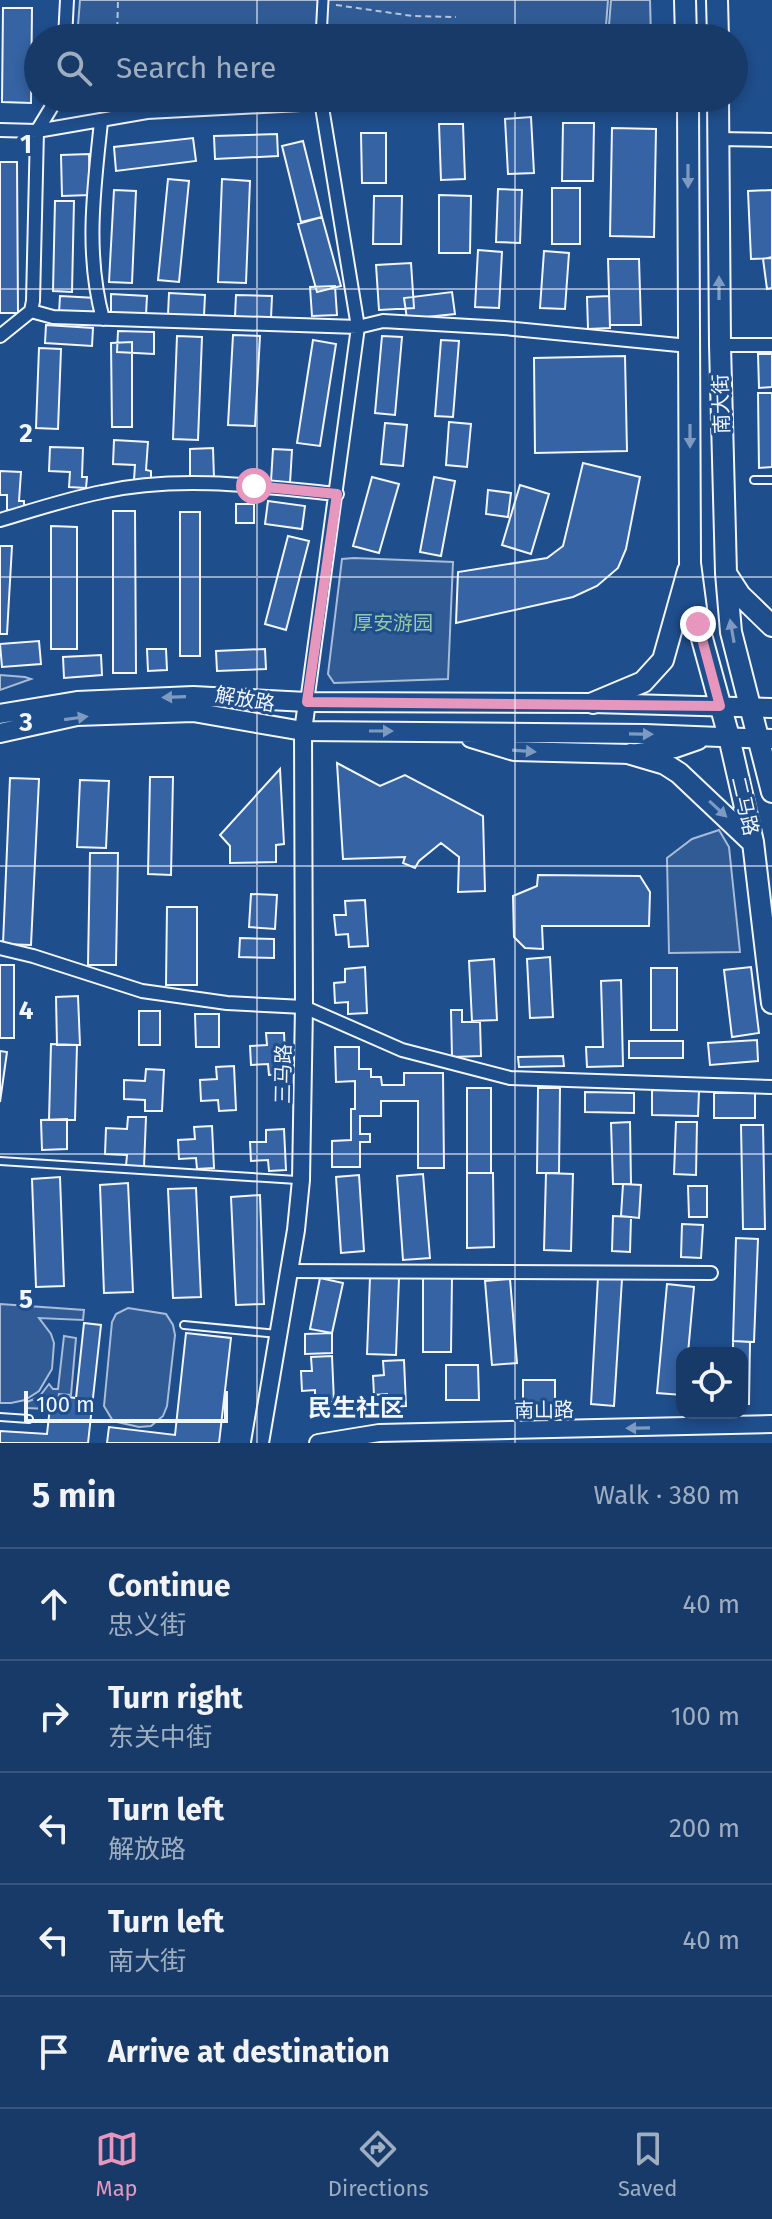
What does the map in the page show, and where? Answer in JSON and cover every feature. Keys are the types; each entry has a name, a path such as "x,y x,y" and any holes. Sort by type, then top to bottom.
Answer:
{"main road":[{"path":"685,0 686,24"},
{"path":"717,0 718,24"},
{"name":"南大街","path":"688,112 690,563 698,624 720,706"},
{"name":"南大街","path":"718,112 726,573 731,632 762,707"},
{"path":"593,703 643,682 663,660 690,563"},
{"path":"726,573 740,595 772,626"},
{"name":"解放路","path":"0,714 77,701 193,696 307,702 762,707"},
{"name":"二马路","path":"720,706 753,842 772,1003"},
{"name":"二马路","path":"762,707 772,792"},
{"name":"解放路","path":"0,733 77,716 193,712 303,731 766,739"},
{"path":"449,732 514,751 631,754 675,748 706,737"},
{"path":"631,754 665,764 679,773 753,842"}],"street":[{"path":"66,24 67,0"},
{"path":"322,24 323,4"},
{"path":"0,336 31,311 37,131 49,112"},
{"path":"0,130 37,131 147,112"},
{"path":"307,702 358,327 323,112"},
{"path":"101,122 91,250 94,288 103,319"},
{"path":"718,139 772,140"},
{"path":"31,311 53,317 358,327 383,321 504,328 689,346"},
{"path":"720,345 772,345"},
{"path":"0,520 104,491 151,485 254,486 337,494"},
{"name":"三马路","path":"260,1443 296,1230 301,1180 303,731 307,702"},
{"path":"0,948 142,991 227,1003 304,1007 402,1050 510,1078 772,1087"},
{"path":"288,1271 711,1273"},
{"name":"南山路","path":"318,1443 379,1433 477,1437 772,1424"}],"lane":[{"path":"754,480 772,480"},
{"path":"0,1161 301,1180"},
{"path":"184,1325 278,1334"},
{"path":"0,1417 29,1419"}],"path":[{"path":"117,24 118,0"},
{"path":"323,4 413,16 456,17"}],"shaded area":[{"path":"80,0 608,0 606,24 78,24"},
{"path":"611,0 650,0 651,24 609,24"},
{"name":"厚安游园","path":"342,559 453,562 448,679 334,683 328,674"},
{"path":"0,675 25,677 31,679 0,690"},
{"path":"719,830 729,847 740,952 669,953 667,858 692,839"},
{"path":"0,1304 84,1310 83,1320 39,1318 54,1343 52,1369 39,1391 25,1400 11,1403 0,1403"},
{"path":"128,1308 166,1314 175,1335 167,1406 163,1416 151,1426 139,1427 113,1421 104,1406 112,1322 116,1314"},
{"path":"64,1336 76,1338 71,1395 59,1394 57,1407 27,1408 27,1402 39,1397 49,1384 53,1389 58,1389"}],"building":[{"path":"3,8 32,8 32,24 24,24 24,103 2,102"},
{"path":"531,117 534,173 508,174 505,119"},
{"path":"563,123 594,123 593,181 562,181"},
{"path":"439,124 463,124 465,179 441,180"},
{"path":"612,128 656,129 654,237 610,236"},
{"path":"361,133 386,133 386,183 362,183"},
{"path":"277,134 278,156 215,159 214,136"},
{"path":"193,138 196,161 116,171 114,147"},
{"path":"303,141 322,217 301,222 282,146"},
{"path":"89,154 90,195 62,196 61,155"},
{"path":"0,162 17,162 18,313 0,313"},
{"path":"168,179 189,181 179,282 158,280"},
{"path":"222,179 250,181 246,283 218,282"},
{"path":"552,188 580,188 580,244 552,244"},
{"path":"498,189 522,190 520,243 496,242"},
{"path":"114,190 136,191 132,283 109,282"},
{"path":"772,190 772,258 751,259 748,191"},
{"path":"439,195 471,196 470,253 439,253"},
{"path":"374,196 402,196 401,244 373,244"},
{"path":"55,201 74,201 72,292 53,291"},
{"path":"322,217 341,286 317,292 298,224"},
{"path":"478,250 502,252 499,308 475,307"},
{"path":"544,251 569,253 565,309 540,308"},
{"path":"772,257 772,288 767,289 763,259"},
{"path":"608,259 639,259 641,325 610,325"},
{"path":"411,263 414,308 379,310 376,265"},
{"path":"335,286 337,315 312,316 310,287"},
{"path":"452,292 455,314 407,319 404,298"},
{"path":"169,293 205,295 204,316 168,315"},
{"path":"111,294 147,296 146,315 111,313"},
{"path":"236,295 272,296 271,318 235,317"},
{"path":"60,296 96,298 95,315 59,313"},
{"path":"609,296 610,328 588,329 587,297"},
{"path":"46,325 93,328 92,346 45,343"},
{"path":"118,331 154,332 154,354 117,352"},
{"path":"233,335 260,336 255,426 228,425"},
{"path":"177,336 202,337 198,440 173,439"},
{"path":"382,336 402,337 395,415 375,413"},
{"path":"313,340 336,344 320,446 297,443"},
{"path":"441,340 459,341 453,417 435,416"},
{"path":"132,342 132,427 112,427 111,343"},
{"path":"39,348 61,349 58,429 36,428"},
{"path":"758,354 772,354 772,387 759,388"},
{"path":"625,356 627,451 535,453 534,358"},
{"path":"758,393 772,393 772,467 759,468"},
{"path":"449,422 471,424 467,467 446,465"},
{"path":"385,423 407,425 403,466 381,464"},
{"path":"114,440 148,442 146,470 151,471 151,481 134,480 135,465 113,464"},
{"path":"50,447 83,448 82,477 87,477 86,488 69,487 70,472 49,471"},
{"path":"213,448 214,478 190,479 190,449"},
{"path":"273,449 292,450 290,483 271,481"},
{"path":"583,463 640,477 626,549 618,568 597,586 573,597 456,623 458,572 547,558 563,546"},
{"path":"0,471 21,472 19,501 24,501 24,511 7,510 7,495 0,495"},
{"path":"372,477 399,484 379,553 353,546"},
{"path":"434,477 455,481 441,556 420,552"},
{"path":"520,485 549,494 531,554 502,545"},
{"path":"488,490 511,493 508,517 486,514"},
{"path":"268,501 305,506 302,529 265,524"},
{"path":"236,504 254,504 254,523 236,523"},
{"path":"113,511 135,511 136,673 113,673"},
{"path":"180,512 200,512 200,656 180,656"},
{"path":"51,526 77,527 77,649 51,649"},
{"path":"288,536 309,541 286,630 265,624"},
{"path":"0,546 12,546 7,634 0,634"},
{"path":"39,641 41,664 2,667 0,644"},
{"path":"147,649 166,649 167,670 148,671"},
{"path":"265,649 266,669 217,671 216,651"},
{"path":"101,655 102,675 64,678 63,657"},
{"path":"337,763 380,786 405,775 483,816 485,891 458,892 459,857 441,843 415,868 403,863 405,857 343,859"},
{"path":"280,769 284,844 276,845 276,862 230,863 230,846 220,835"},
{"path":"150,777 173,777 171,875 148,874"},
{"path":"10,778 39,779 31,945 3,944"},
{"path":"80,780 109,781 106,848 77,847"},
{"path":"90,853 118,853 116,965 88,965"},
{"path":"538,875 640,876 650,892 649,926 542,926 543,949 525,948 514,937 513,896 537,886"},
{"path":"251,894 277,895 275,929 249,927"},
{"path":"365,900 368,946 349,947 348,934 336,935 334,915 346,915 345,901"},
{"path":"167,907 197,907 197,985 166,985"},
{"path":"240,938 274,939 274,958 239,957"},
{"path":"550,957 553,1017 530,1018 527,959"},
{"path":"494,959 497,1020 472,1021 469,961"},
{"path":"0,965 14,965 14,1038 0,1038"},
{"path":"365,967 367,1013 348,1014 348,1002 335,1003 334,983 345,982 345,969"},
{"path":"751,967 759,1033 732,1037 724,970"},
{"path":"651,968 677,968 677,1030 651,1030"},
{"path":"621,980 623,1066 587,1067 586,1047 603,1047 601,981"},
{"path":"78,996 80,1045 57,1045 56,997"},
{"path":"451,1010 462,1010 462,1022 480,1022 481,1056 452,1057"},
{"path":"139,1011 160,1011 160,1045 139,1045"},
{"path":"195,1014 219,1014 219,1047 196,1047"},
{"path":"266,1033 284,1033 286,1074 269,1075 268,1064 251,1065 250,1046 267,1045"},
{"path":"757,1040 758,1061 710,1065 708,1043"},
{"path":"629,1041 683,1041 683,1058 629,1058"},
{"path":"51,1044 77,1045 75,1120 49,1120"},
{"path":"335,1047 359,1047 359,1069 371,1069 371,1077 381,1077 382,1085 404,1085 404,1073 443,1073 444,1168 418,1168 418,1101 381,1101 381,1116 360,1116 360,1134 370,1134 370,1142 360,1142 360,1167 332,1167 332,1141 351,1140 351,1109 355,1109 355,1081 336,1082"},
{"path":"0,1051 7,1052 0,1102"},
{"path":"563,1056 564,1066 519,1067 518,1057"},
{"path":"234,1066 236,1110 219,1111 218,1100 201,1101 200,1080 217,1079 216,1067"},
{"path":"146,1069 164,1070 162,1111 145,1111 145,1100 124,1099 124,1080 145,1081"},
{"path":"467,1088 491,1088 491,1173 467,1173"},
{"path":"538,1088 560,1088 559,1173 537,1173"},
{"path":"652,1090 699,1091 698,1116 652,1115"},
{"path":"585,1092 634,1093 634,1113 585,1112"},
{"path":"714,1093 755,1093 755,1118 714,1118"},
{"path":"128,1117 146,1117 144,1167 126,1166 127,1155 105,1154 106,1128 127,1129"},
{"path":"67,1119 67,1149 42,1150 41,1120"},
{"path":"630,1122 631,1184 613,1184 611,1123"},
{"path":"676,1122 697,1122 696,1175 674,1174"},
{"path":"741,1125 763,1125 765,1229 743,1229"},
{"path":"212,1126 214,1168 197,1169 196,1158 179,1159 178,1140 195,1139 194,1127"},
{"path":"284,1129 286,1170 269,1171 268,1160 251,1161 250,1142 266,1142 266,1130"},
{"path":"467,1173 493,1173 494,1247 467,1248"},
{"path":"546,1173 573,1174 571,1251 544,1250"},
{"path":"423,1174 430,1258 403,1260 397,1176"},
{"path":"359,1175 364,1251 341,1253 336,1177"},
{"path":"60,1177 64,1286 36,1287 32,1179"},
{"path":"128,1183 133,1292 104,1293 100,1185"},
{"path":"623,1184 641,1185 639,1218 621,1216"},
{"path":"688,1186 707,1186 707,1217 689,1217"},
{"path":"196,1188 201,1297 173,1298 168,1189"},
{"path":"260,1195 264,1304 236,1305 231,1197"},
{"path":"613,1216 631,1217 630,1252 612,1251"},
{"path":"682,1224 703,1225 701,1258 681,1257"},
{"path":"736,1238 758,1239 754,1342 733,1341"},
{"path":"370,1277 399,1278 396,1355 367,1354"},
{"path":"423,1277 452,1277 451,1352 423,1352"},
{"path":"598,1277 622,1279 614,1406 591,1404"},
{"path":"320,1278 343,1283 332,1333 310,1329"},
{"path":"510,1279 517,1363 492,1365 485,1281"},
{"path":"667,1284 694,1287 689,1347 676,1347 676,1395 657,1393"},
{"path":"84,1323 101,1325 88,1443 0,1443 0,1431 47,1434 50,1407 59,1408 61,1396 76,1398"},
{"path":"186,1333 231,1338 219,1443 107,1443 109,1427 175,1435"},
{"path":"332,1333 332,1353 305,1354 305,1334"},
{"path":"733,1341 750,1342 749,1404 748,1347 733,1347"},
{"path":"332,1356 334,1402 315,1403 315,1390 302,1391 301,1371 312,1371 311,1357"},
{"path":"404,1360 406,1406 387,1407 387,1394 374,1395 373,1376 384,1375 383,1361"},
{"path":"446,1365 478,1365 479,1400 446,1400"},
{"path":"523,1380 555,1380 555,1414 523,1415"},
{"path":"704,1419 732,1419 732,1423 704,1424"}],"district":[{"name":"民生社区","path":"356,1408"}],"route":[{"path":"254,486 337,494 307,702 720,706 698,624"}]}
